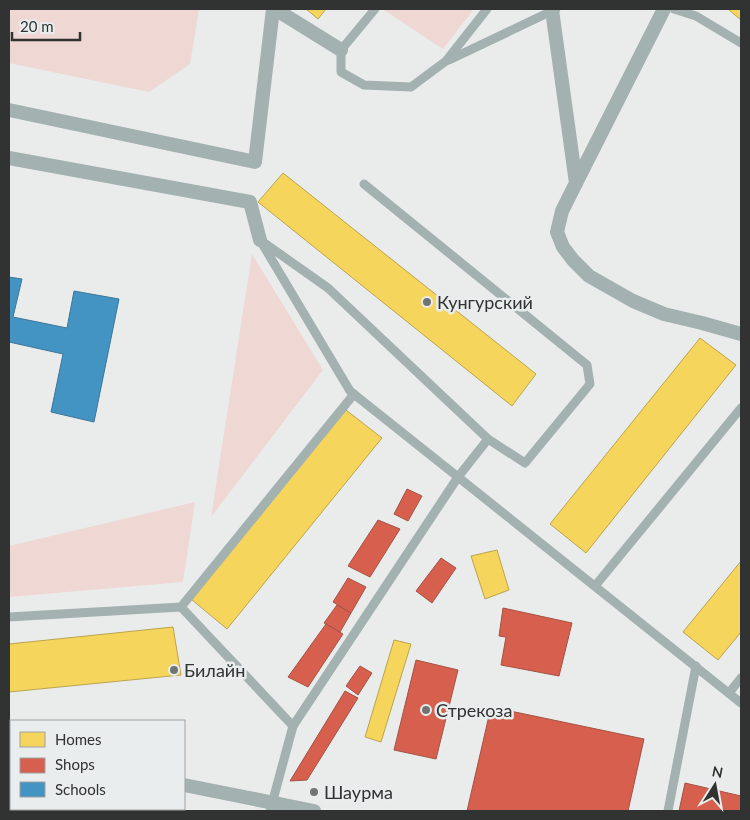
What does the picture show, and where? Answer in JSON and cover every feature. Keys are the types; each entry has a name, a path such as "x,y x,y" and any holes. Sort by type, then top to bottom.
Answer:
{"street":[{"path":"9,110 255,162 274,9 341,50"},
{"path":"664,9 562,211 556,232 568,254 590,276 633,301 664,314 741,334"},
{"path":"554,10 576,183"},
{"path":"9,158 250,202 260,240"},
{"path":"185,785 271,807 314,811"}],"lane":[{"path":"374,9 341,50 341,72 364,85 411,87 446,61 554,10"},
{"path":"446,61 486,9"},
{"path":"674,9 689,11 741,43"},
{"path":"260,240 328,288 488,439 525,463 590,384 586,365 364,184"},
{"path":"260,240 350,391 741,702"},
{"path":"9,617 181,607 354,394"},
{"path":"595,586 741,408"},
{"path":"271,807 293,726 458,477 488,439"},
{"path":"181,607 293,726"},
{"path":"668,811 696,666"},
{"path":"729,693 741,678"}],"shaded area":[{"path":"9,9 199,9 190,64 149,92 9,63"},
{"path":"385,9 474,9 443,49"},
{"path":"252,254 323,370 211,517"},
{"path":"195,502 183,582 9,597 9,546"}],"building: Homes":[{"path":"306,9 326,9 318,19"},
{"path":"741,9 741,20 729,10"},
{"path":"283,173 536,374 512,406 258,202"},
{"path":"700,338 736,365 586,553 550,524"},
{"path":"346,410 382,438 227,629 191,599"},
{"path":"497,550 509,590 485,599 471,556"},
{"path":"741,561 741,632 718,660 683,632"},
{"path":"173,627 181,675 9,692 9,644"},
{"path":"394,640 411,644 381,742 365,737"}],"building: Shops":[{"path":"407,489 422,496 408,521 394,514"},
{"path":"378,520 400,529 370,577 348,566"},
{"path":"441,558 456,568 432,603 416,591"},
{"path":"348,578 366,587 351,613 333,602"},
{"path":"337,605 351,613 340,632 324,623"},
{"path":"503,608 572,623 559,676 501,665 506,637 499,636"},
{"path":"326,624 343,634 308,687 288,677"},
{"name":"Стрекоза","path":"416,660 458,670 436,759 394,750"},
{"path":"360,666 372,673 358,695 346,686"},
{"path":"345,691 358,698 307,780 290,781"},
{"path":"491,707 644,739 628,811 467,811"},
{"path":"685,783 741,796 741,811 679,811"}],"building: Schools":[{"path":"9,277 22,279 13,317 67,328 74,291 119,299 94,422 51,412 63,354 9,342"}],"place":[{"name":"Кунгурский","path":"427,302"},
{"name":"Билайн","path":"174,670"},
{"name":"Стрекоза","path":"426,710"},
{"name":"Шаурма","path":"314,792"}]}
